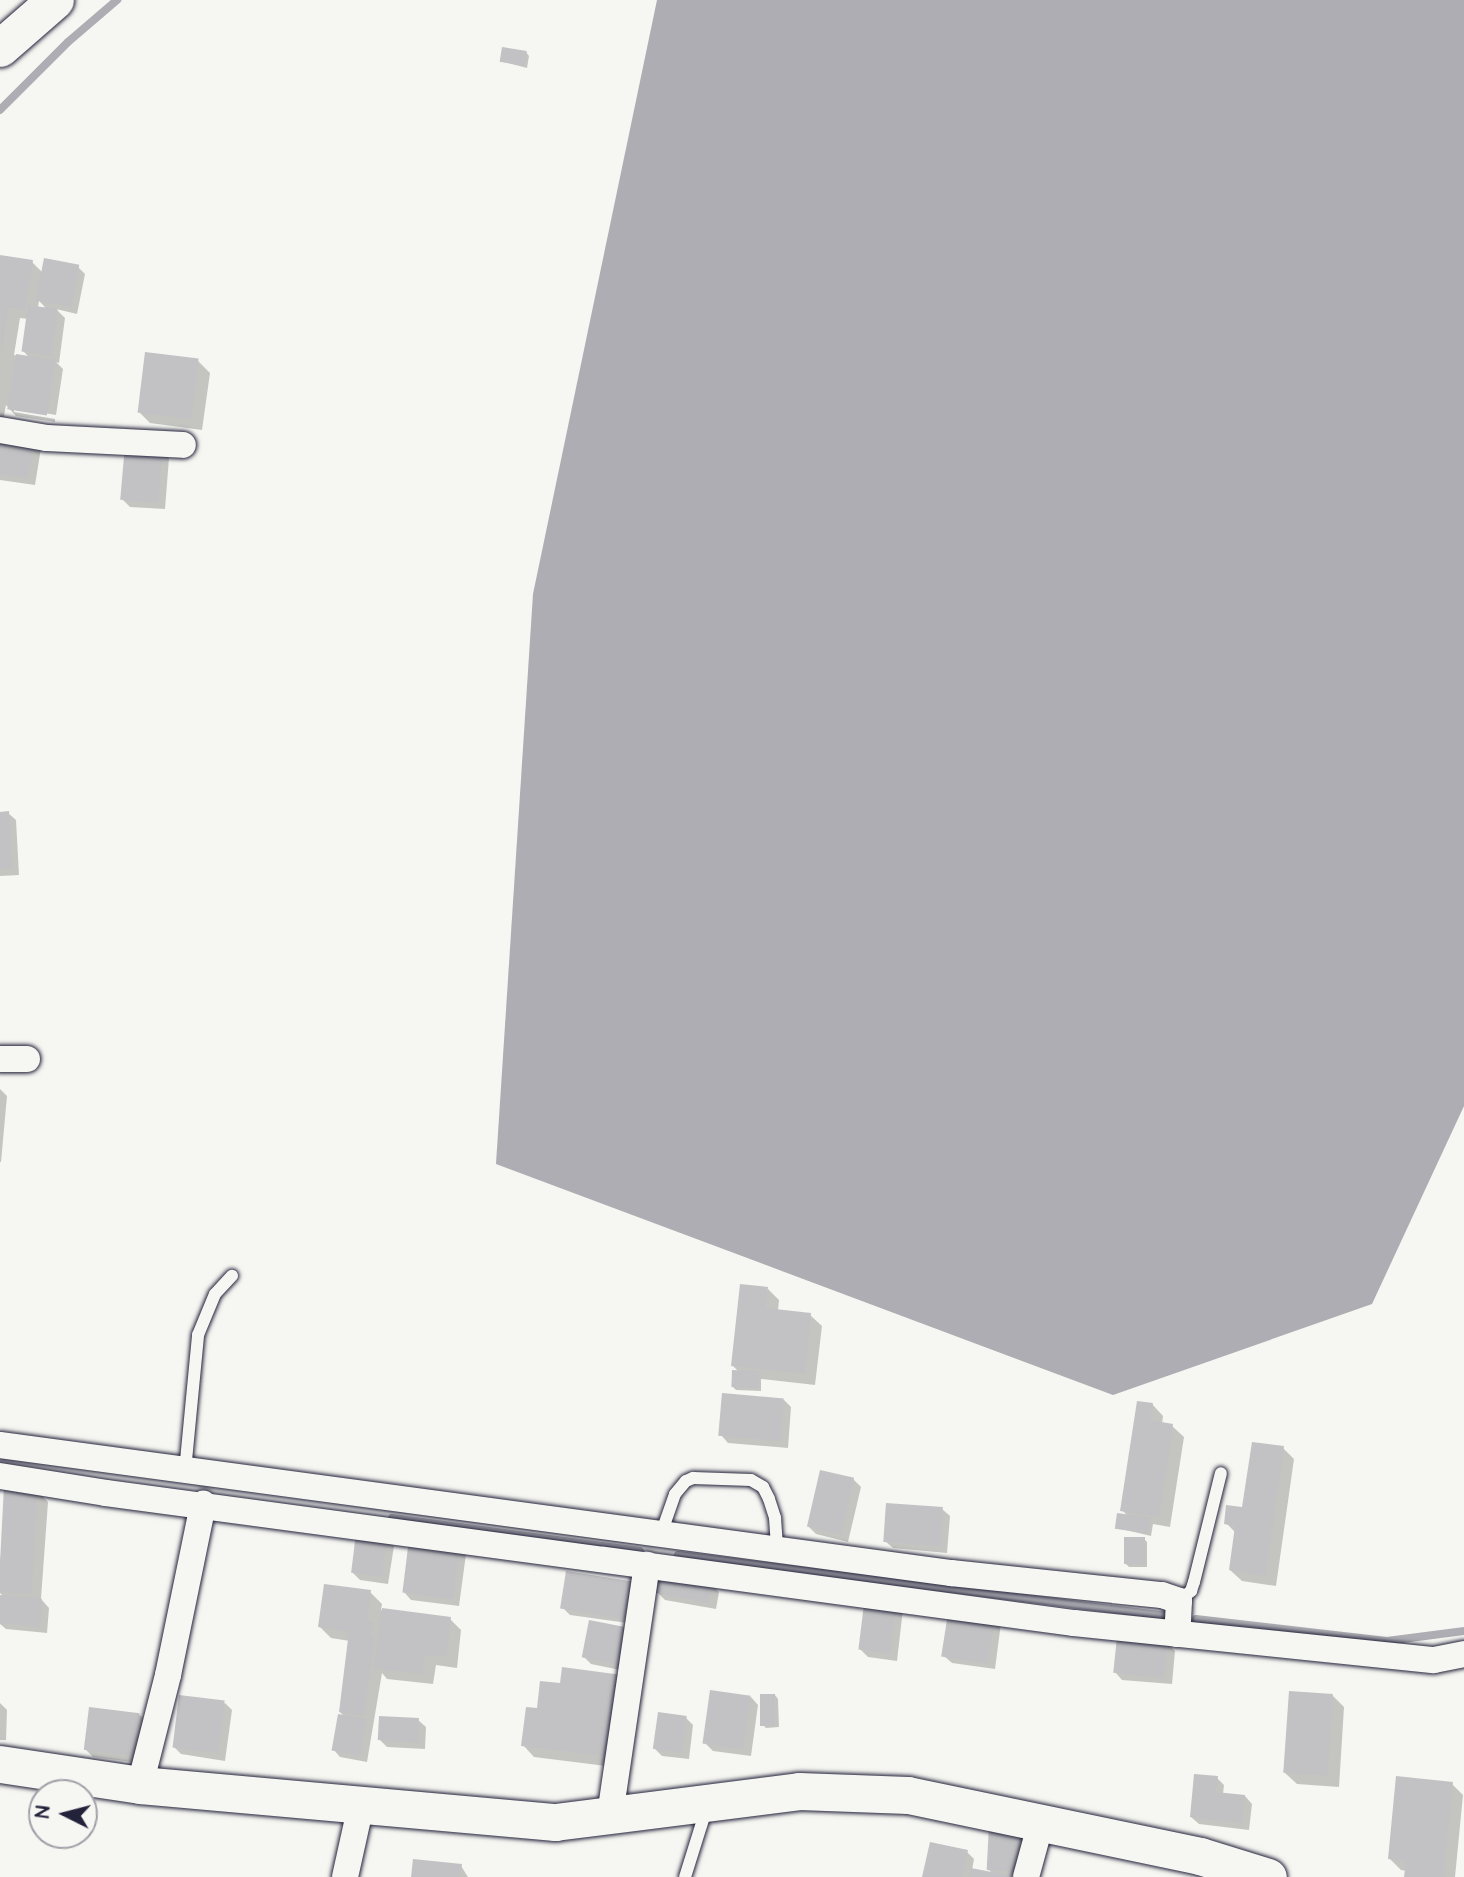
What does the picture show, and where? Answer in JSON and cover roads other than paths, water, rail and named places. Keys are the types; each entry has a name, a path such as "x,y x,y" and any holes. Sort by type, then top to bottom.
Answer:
{"street":[{"path":"0,48 55,0"},
{"path":"0,430 47,438 183,445"},
{"path":"0,1059 27,1059"},
{"path":"0,1445 951,1573 1163,1595 1179,1601 1177,1634"},
{"path":"0,1476 106,1493 1074,1623 1434,1660 1464,1654"},
{"path":"140,1785 168,1675 203,1504"},
{"path":"610,1815 652,1566 661,1534"},
{"path":"0,1764 140,1785 555,1822 799,1791 908,1794 1200,1856 1268,1877"},
{"path":"345,1877 361,1805"},
{"path":"1026,1877 1041,1822"}],"lane":[{"path":"185,1471 198,1335 215,1294 232,1276"},
{"path":"1179,1601 1191,1591 1194,1582 1220,1473"},
{"path":"661,1534 674,1494 686,1481 693,1478 751,1479 763,1488 775,1518 776,1550"},
{"path":"685,1877 708,1802"}],"waterway":[{"path":"0,110 68,42 117,0"},
{"path":"392,1518 640,1551"},
{"path":"678,1555 1165,1616"},
{"path":"1196,1619 1387,1641 1464,1631"}]}
